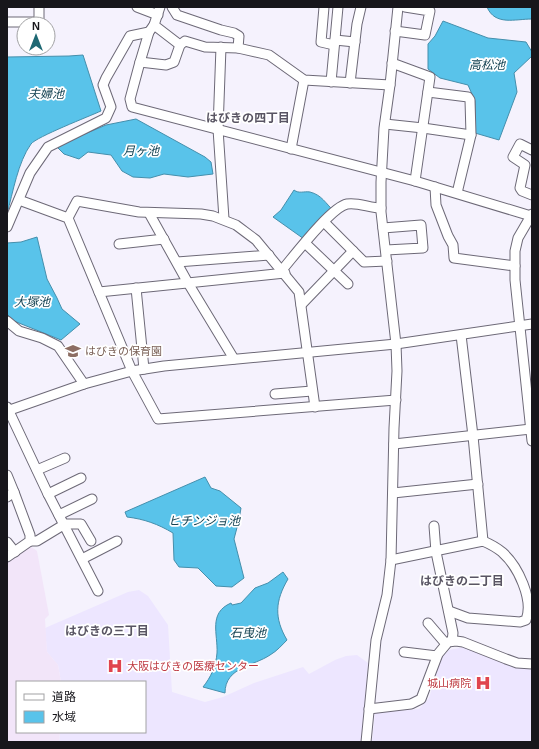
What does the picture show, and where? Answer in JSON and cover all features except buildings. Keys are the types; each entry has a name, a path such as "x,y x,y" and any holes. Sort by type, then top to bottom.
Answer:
{"street":[{"path":"7,22 39,22 39,7"},
{"path":"137,7 159,11 140,62 130,99 132,107 218,128 291,149 415,181 532,215 518,238 515,251 520,326 532,441"},
{"path":"172,7 177,15 234,33 239,36 238,48"},
{"path":"324,7 320,42 355,42"},
{"path":"330,82 338,7"},
{"path":"350,83 361,7"},
{"path":"366,742 376,640 387,595 391,560 397,371 396,344 381,208 381,173 398,7"},
{"path":"396,31 425,35 430,11 405,7"},
{"path":"152,28 180,45"},
{"path":"7,227 30,173 48,147 106,118 111,106 103,85 106,78 130,36 152,28"},
{"path":"140,62 166,65 174,62 180,45 185,41 205,47 238,48 269,55 304,80 390,85"},
{"path":"221,47 218,128 224,219"},
{"path":"392,62 430,77 415,181"},
{"path":"291,149 304,80"},
{"path":"428,92 468,97 470,100 470,135 457,193"},
{"path":"385,124 470,135"},
{"path":"532,150 520,144 513,157 525,165 520,188 522,192 532,195"},
{"path":"435,187 436,205 453,245 454,258 515,266"},
{"path":"19,200 68,218 132,371 158,419 265,410 315,408 396,400"},
{"path":"68,218 77,201 148,213 201,214 224,219 236,225 256,240 299,292 315,408"},
{"path":"99,292 284,272 305,243 324,222 346,204 381,208"},
{"path":"148,213 234,359"},
{"path":"324,222 364,262 387,261"},
{"path":"383,228 422,225 423,248 386,250"},
{"path":"119,244 164,239"},
{"path":"305,243 348,284"},
{"path":"301,305 353,251"},
{"path":"177,262 269,255"},
{"path":"136,288 144,369"},
{"path":"7,321 19,331 42,338 58,346 84,384"},
{"path":"98,591 65,524 48,494 8,409 84,384 144,369 396,344 532,324"},
{"path":"460,335 473,436 484,541"},
{"path":"522,346 526,348 530,358 532,358"},
{"path":"275,394 312,391"},
{"path":"394,444 531,429"},
{"path":"37,470 65,458"},
{"path":"7,475 10,495 30,535 30,541"},
{"path":"48,494 80,478"},
{"path":"393,493 478,484"},
{"path":"59,515 92,499"},
{"path":"7,542 11,554 30,541 37,541 65,524 81,524 90,541"},
{"path":"369,709 411,704 421,699 437,656 449,643 453,633 436,552 434,526"},
{"path":"82,559 117,541"},
{"path":"391,560 484,541 502,552 509,560 523,582 526,591 528,615 526,620 520,622 468,618 449,611"},
{"path":"428,623 449,643 463,642 506,659 532,664"},
{"path":"404,652 437,656"}],"shaded area":[{"path":"30,546 37,551 49,615 45,619 47,652 58,665 61,681 16,681 16,733 60,733 59,742 7,742 7,562"},
{"name":"大阪はびきの医療センター","path":"139,590 148,596 168,625 172,692 205,702 223,697 254,683 303,667 309,674 335,660 346,656 357,655 368,663 361,742 59,742 60,733 146,733 146,681 61,681 58,665 47,652 45,628 128,592"},
{"name":"城山病院","path":"464,647 532,668 532,742 372,742 375,713 419,709 429,698 441,658 449,650"}],"water":[{"path":"487,7 532,7 532,19 500,19 495,17"},
{"name":"高松池","path":"443,21 488,38 526,42 532,52 532,56 514,73 517,92 499,140 475,133 475,101 468,85 440,78 428,69 428,44 435,36"},
{"name":"夫婦池","path":"83,55 101,111 52,132 31,144 26,151 19,168 7,214 7,57"},
{"name":"月ヶ池","path":"136,119 205,157 211,162 213,174 188,177 164,174 150,178 133,177 122,171 111,155 88,152 79,159 64,154 56,146 106,125"},
{"path":"294,190 298,192 314,193 321,197 333,210 304,239 273,217 281,210"},
{"name":"大塚池","path":"37,237 47,279 62,309 80,324 61,340 14,321 7,314 7,243 21,242"},
{"name":"ヒチンジョ池","path":"205,477 211,488 220,491 241,508 234,539 244,578 232,587 216,586 198,568 179,567 174,560 173,533 151,522 127,517 125,512"},
{"name":"石曳池","path":"283,572 288,579 279,602 278,617 287,640 270,655 235,672 226,684 225,693 203,687 211,675 216,662 216,625 219,612 231,603 232,605 241,603 255,588 268,583"}],"place":[{"name":"はびきの保育園","path":"73,351"},
{"name":"大阪はびきの医療センター","path":"115,666"},
{"name":"城山病院","path":"483,683"}],"district":[{"name":"はびきの四丁目","path":"248,118"},
{"name":"はびきの二丁目","path":"462,581"},
{"name":"はびきの三丁目","path":"107,631"}]}
